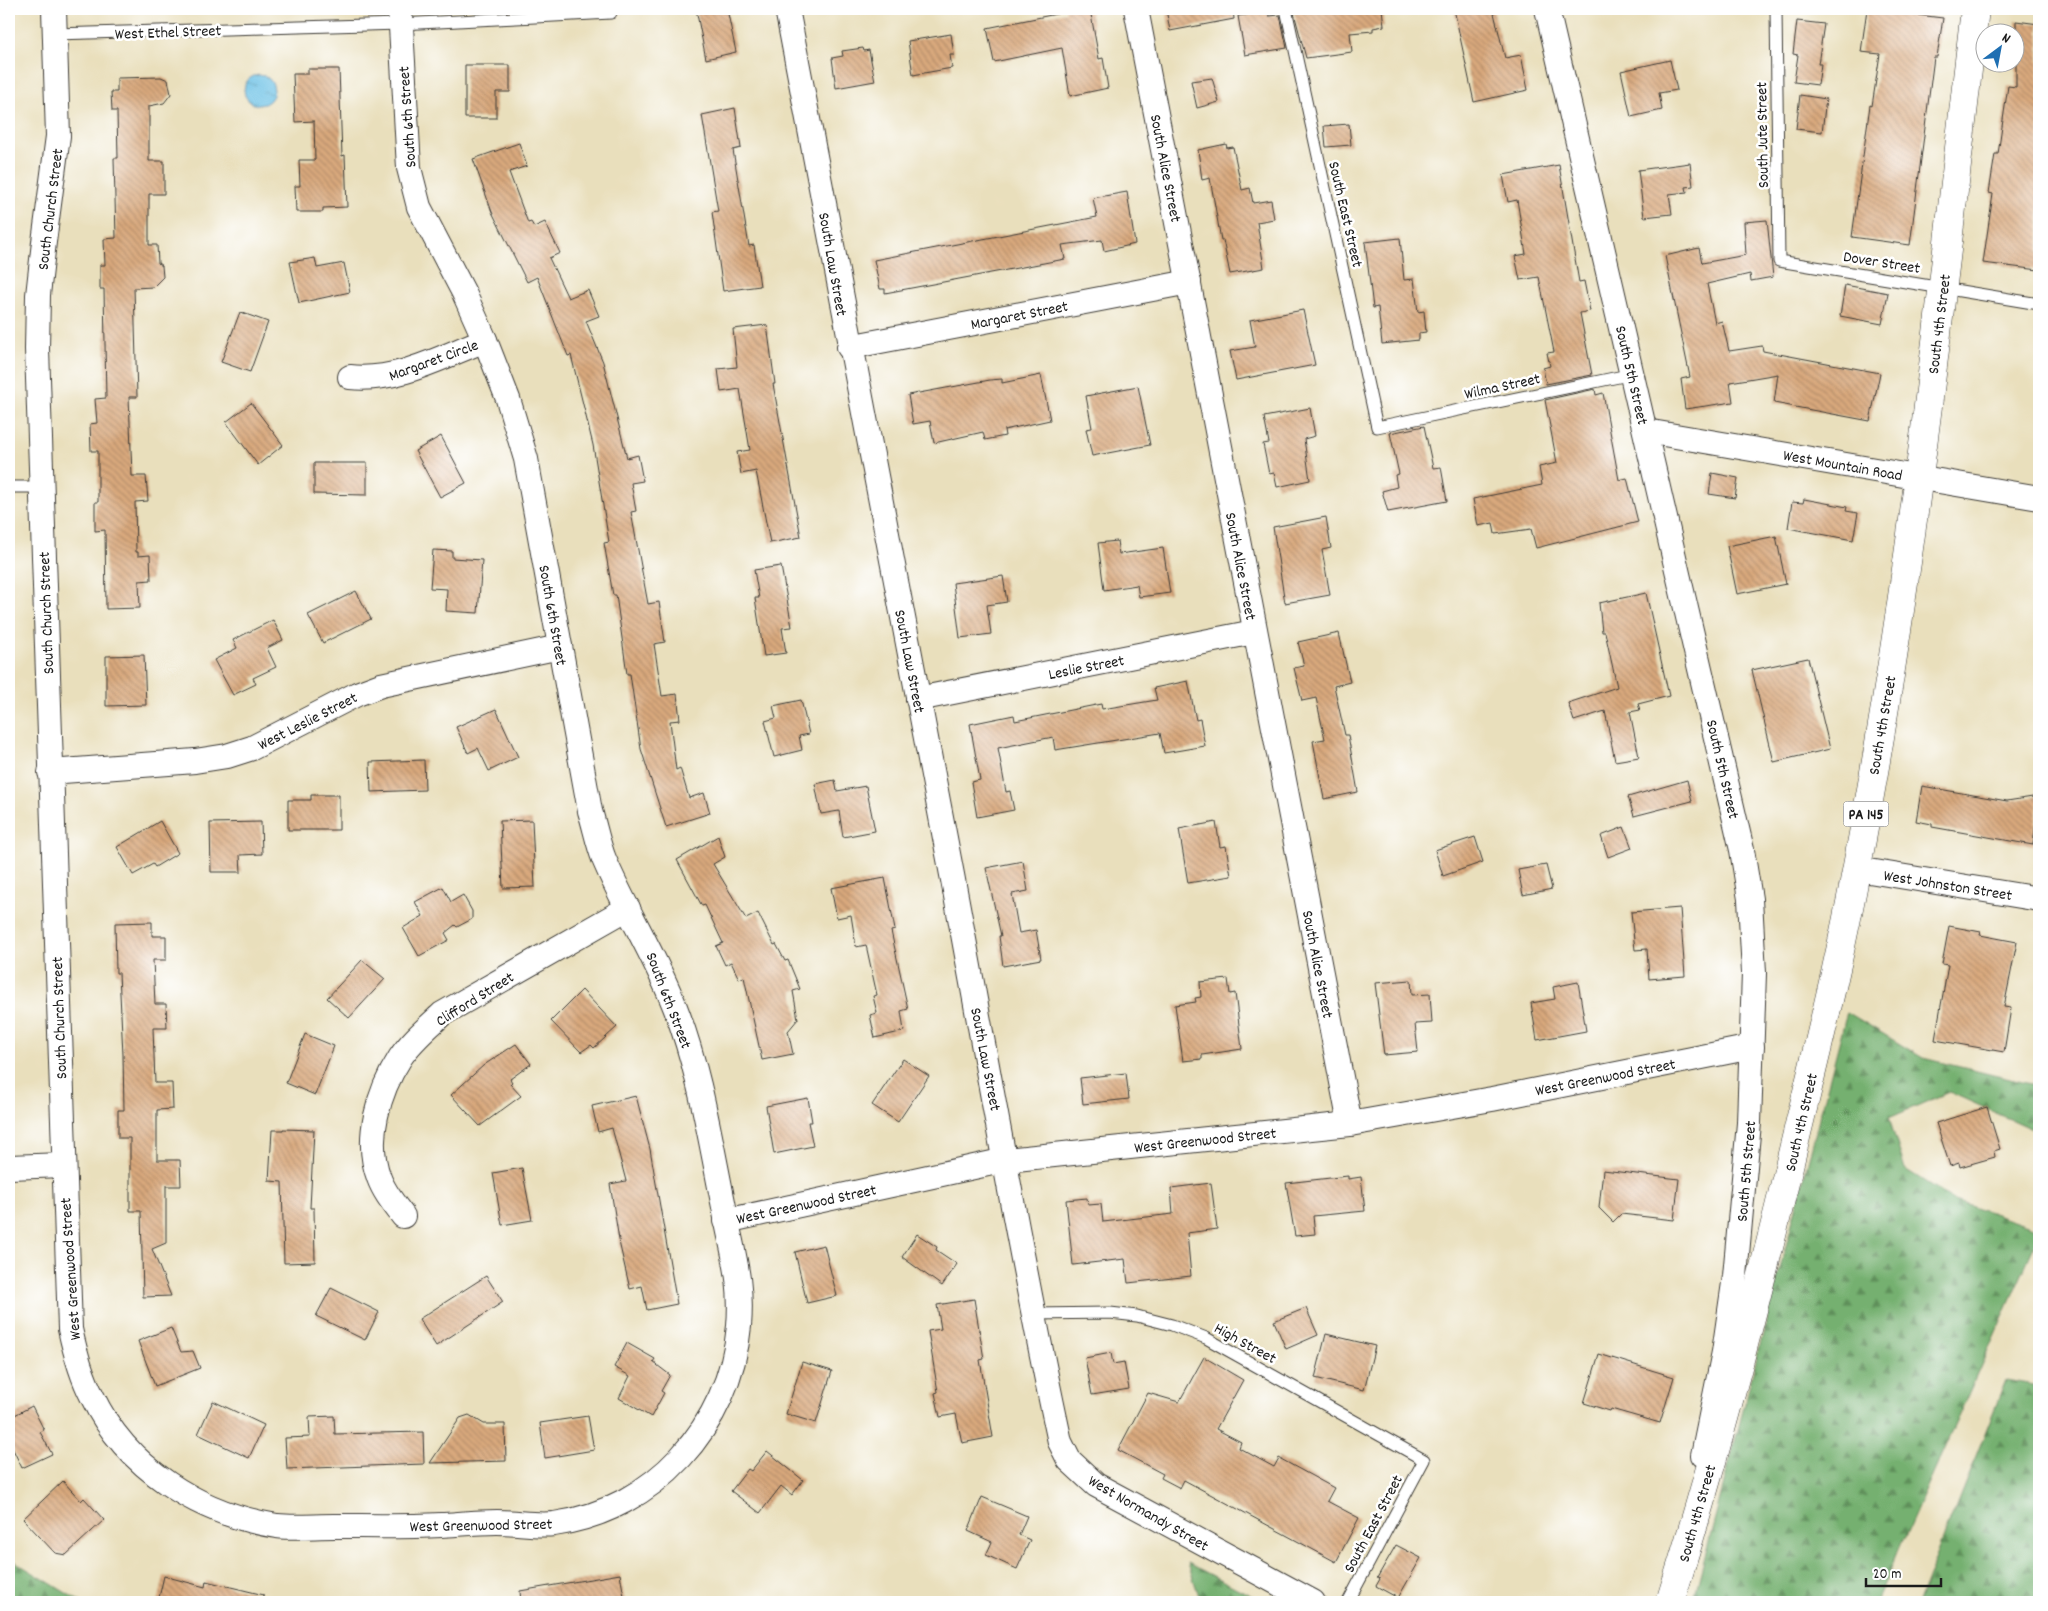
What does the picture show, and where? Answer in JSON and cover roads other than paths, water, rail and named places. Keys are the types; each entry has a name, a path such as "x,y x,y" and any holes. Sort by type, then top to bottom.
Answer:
{"main road":[{"name":"South 4th Street","path":"1670,1602 1689,1543 1764,1273 1857,869 1888,687 1920,477 1975,9"}],"street":[{"name":"South Church Street","path":"54,9 58,136 38,295 37,349 63,1165"},
{"name":"South Alice Street","path":"1136,9 1254,632 1350,1124"},
{"name":"South 5th Street","path":"1548,9 1742,850 1750,899 1754,973 1746,1171 1735,1276 1724,1352 1702,1461 1689,1543"},
{"name":"South Law Street","path":"792,10 849,347 1006,1160 1033,1314"},
{"name":"South 6th Street","path":"400,16 408,168 419,207 464,293 508,399 526,460 590,811 603,855 649,947 675,1007 696,1069 726,1220"},
{"name":"Margaret Street","path":"849,347 1189,282"},
{"name":"Margaret Circle","path":"350,377 371,379 395,376 485,340"},
{"name":"West Mountain Road","path":"1646,431 2039,498"},
{"name":"Leslie Street","path":"918,699 1254,632"},
{"name":"West Leslie Street","path":"50,772 195,761 227,756 252,748 357,694 381,685 560,647"},
{"name":"West Johnston Street","path":"1857,869 2039,899"},
{"name":"Clifford Street","path":"403,1216 390,1199 378,1177 373,1149 374,1124 385,1087 400,1058 417,1036 442,1014 628,908"},
{"name":"West Greenwood Street","path":"63,1165 70,1329 77,1360 92,1398 114,1433 136,1458 167,1484 202,1504 240,1519 280,1526 413,1526 497,1522 544,1525 598,1514 629,1500 663,1476 683,1457 705,1426 724,1389 736,1350 739,1326 740,1285 735,1252 726,1220 1006,1160 1350,1124 1492,1099 1752,1047"},
{"path":"9,1167 63,1165"},
{"name":"West Normandy Street","path":"1033,1314 1060,1442 1069,1460 1096,1485 1313,1602"}],"lane":[{"name":"South East Street","path":"1286,9 1377,427"},
{"name":"South Jute Street","path":"1776,9 1779,261"},
{"name":"West Ethel Street","path":"55,34 400,16 611,11"},
{"name":"Dover Street","path":"1779,261 2039,304"},
{"name":"Wilma Street","path":"1377,427 1633,374"},
{"path":"9,487 41,486"},
{"name":"High Street","path":"1033,1314 1110,1313 1172,1324 1206,1338 1424,1460"},
{"name":"South East Street","path":"1348,1602 1424,1460"}],"water":[{"path":"259,75 270,79 274,90 270,101 259,105 248,101 244,90 248,79"}]}
